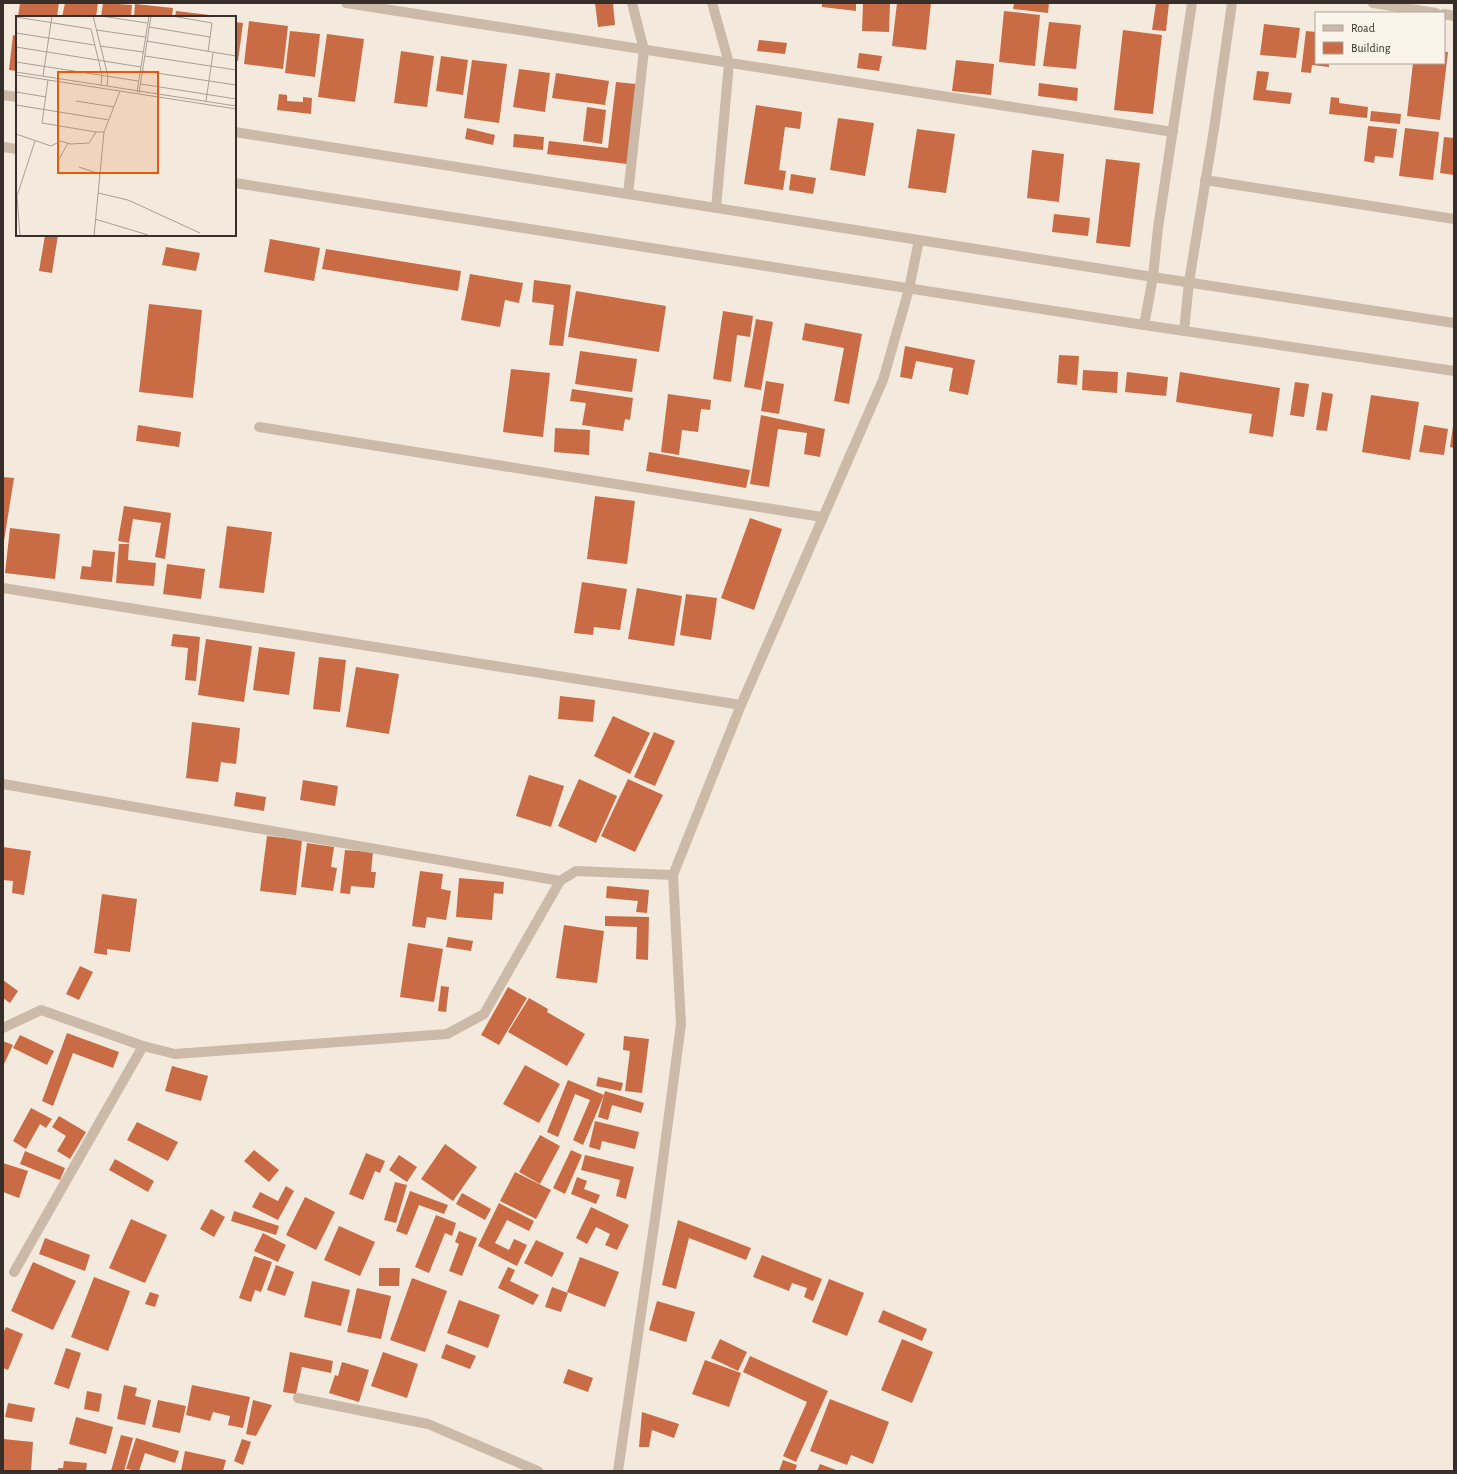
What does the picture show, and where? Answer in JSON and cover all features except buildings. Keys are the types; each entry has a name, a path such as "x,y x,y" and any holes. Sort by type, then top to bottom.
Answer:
{"street":[{"path":"346,3 1172,132"},
{"path":"628,194 644,50 632,3"},
{"path":"712,3 729,63 716,208"},
{"path":"1144,325 1153,277 1158,228 1192,3"},
{"path":"1184,331 1189,282 1232,3"},
{"path":"1373,3 1430,12"},
{"path":"3,95 16,97"},
{"path":"236,132 1153,277 1454,322"},
{"path":"3,147 16,149"},
{"path":"1205,180 1454,219"},
{"path":"236,183 909,289 1454,371"},
{"path":"618,1471 657,1205 681,1024 673,875 741,705 883,380 909,289 919,240"},
{"path":"259,427 822,517"},
{"path":"3,588 741,705"},
{"path":"3,784 560,881"},
{"path":"3,1028 42,1010 143,1046 175,1054 447,1034 484,1014 560,881 576,871 673,875"},
{"path":"14,1272 143,1046"},
{"path":"298,1398 428,1424 538,1471"}]}
